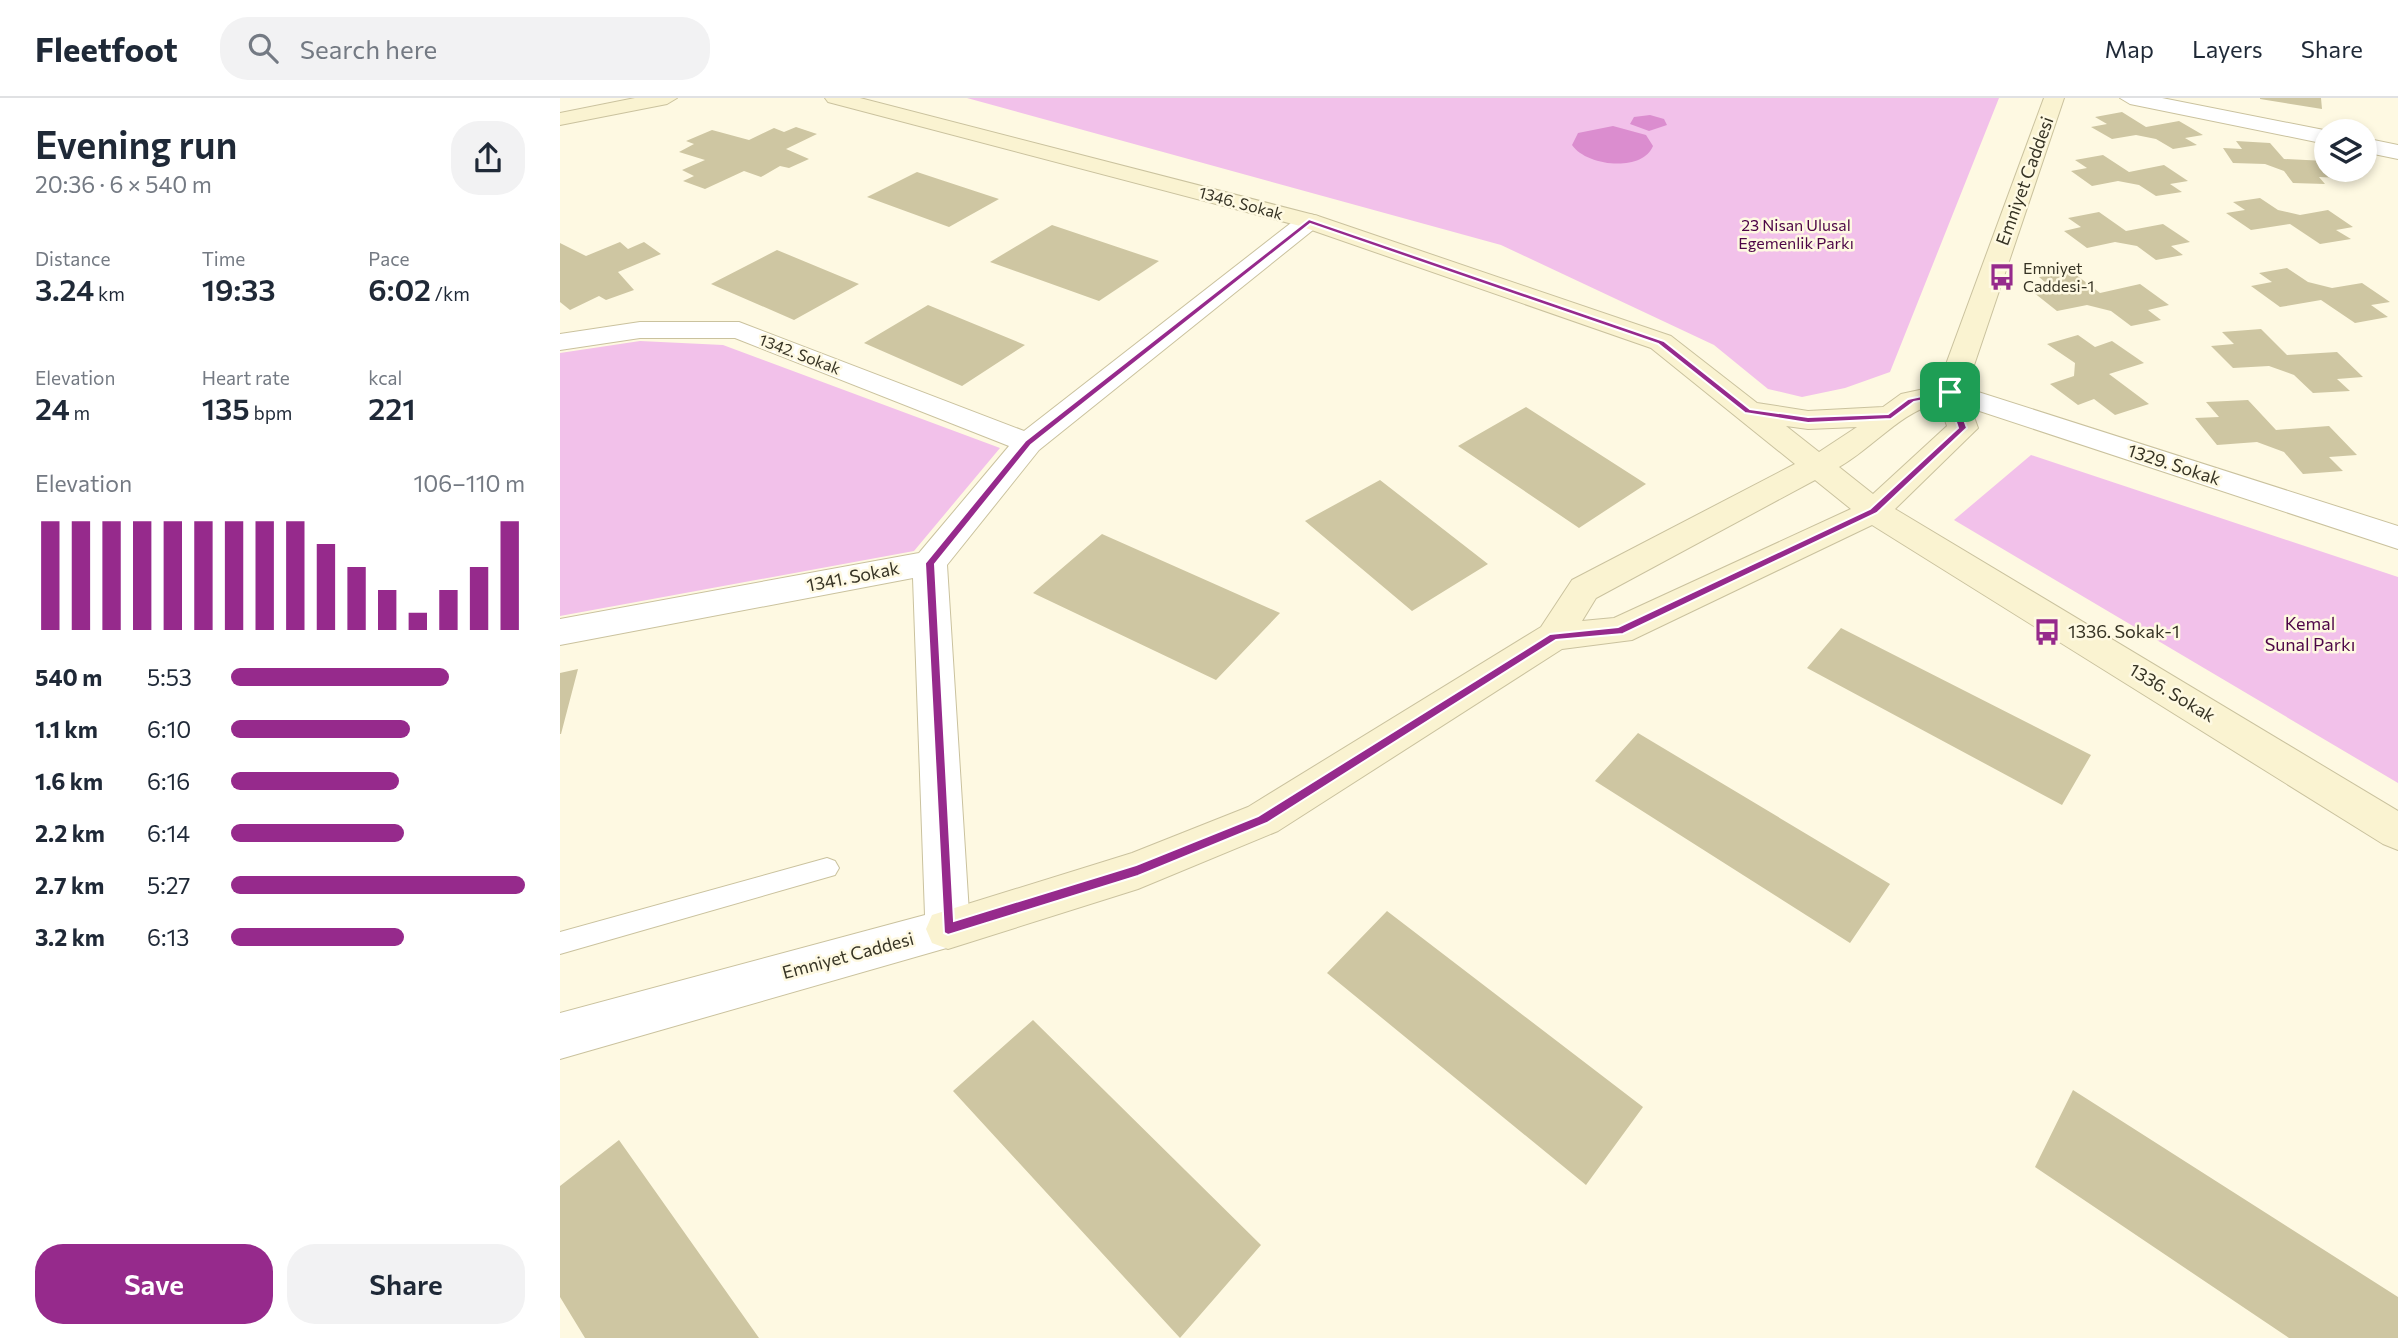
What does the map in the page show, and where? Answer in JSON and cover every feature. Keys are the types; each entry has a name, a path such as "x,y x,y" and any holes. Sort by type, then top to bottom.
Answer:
{"street":[{"path":"560,118 667,98"},
{"name":"1346. Sokak","path":"835,98 1309,221 1661,342 1874,511"},
{"name":"Emniyet Caddesi","path":"560,1036 948,929 1138,870 1263,819 1554,636 1619,631 1874,511 1963,428 1950,392 2054,98"},
{"path":"2130,98 2314,135"},
{"path":"2377,148 2398,152"},
{"path":"948,929 930,563 1028,443 1309,221"},
{"name":"1342. Sokak","path":"560,342 640,330 739,330 1028,443"},
{"path":"1554,636 1584,589 1846,451 1911,400 1950,392"},
{"name":"1329. Sokak","path":"1950,392 2398,538"},
{"path":"1748,411 1808,420 1891,416"},
{"name":"1336. Sokak","path":"1874,511 2398,832"},
{"name":"1341. Sokak","path":"560,632 930,563"}],"lane":[{"path":"560,943 827,868"}],"green space":[{"name":"23 Nisan Ulusal Egemenlik Parkı","path":"967,98 1999,98 1890,372 1845,388 1802,397 1768,389 1714,345 1501,245"},
{"path":"640,341 723,345 1000,448 914,551 560,616 560,353"},
{"name":"Kemal Sunal Parkı","path":"2031,455 2398,577 2398,783 1954,520"}],"shaded area":[{"path":"1650,115 1664,119 1667,125 1649,131 1630,124 1634,117"},
{"path":"1613,126 1646,135 1653,146 1647,155 1638,160 1614,163 1589,158 1572,145 1578,133"}],"building":[{"path":"2321,98 2322,109 2260,99"},
{"path":"2122,112 2146,127 2179,121 2203,135 2185,138 2197,145 2173,149 2156,139 2136,135 2112,139 2091,127 2107,124 2095,117"},
{"path":"796,127 817,134 786,149 809,159 789,168 780,166 761,177 744,171 705,189 683,181 694,176 682,170 705,160 679,152 694,144 686,141 712,130 749,140 774,128 784,132"},
{"path":"2236,141 2270,143 2284,159 2314,160 2314,182 2325,184 2293,183 2284,171 2265,164 2233,163 2223,148 2242,149"},
{"path":"2103,155 2129,172 2164,165 2188,181 2170,184 2182,192 2156,196 2139,185 2118,181 2092,186 2071,171 2087,168 2075,160"},
{"path":"917,172 999,199 949,227 867,197"},
{"path":"2260,198 2278,210 2300,215 2328,210 2353,227 2336,230 2351,239 2320,244 2290,224 2251,230 2226,213 2245,210 2233,202"},
{"path":"2099,212 2126,231 2163,224 2190,242 2171,246 2183,255 2156,260 2137,246 2115,242 2087,248 2064,231 2081,227 2068,218"},
{"path":"1052,225 1159,261 1099,301 990,262"},
{"path":"620,242 628,249 644,242 661,254 618,272 634,290 606,300 599,296 570,310 560,302 560,243 586,256"},
{"path":"777,250 859,284 794,320 711,284"},
{"path":"2287,268 2308,282 2332,288 2362,283 2390,302 2371,305 2388,317 2355,323 2321,300 2280,307 2251,286 2272,282 2259,273"},
{"path":"2071,271 2100,293 2140,284 2169,305 2148,310 2161,320 2131,326 2111,311 2087,305 2057,311 2033,292 2052,288 2039,277"},
{"path":"928,305 1025,345 962,386 864,343"},
{"path":"2261,329 2287,355 2337,352 2363,377 2337,379 2350,391 2313,393 2294,375 2269,366 2233,368 2211,346 2234,344 2222,332"},
{"path":"2078,335 2095,347 2112,341 2144,363 2109,374 2149,404 2115,415 2094,399 2078,405 2050,384 2074,376 2075,363 2047,344"},
{"path":"2248,400 2276,430 2329,426 2357,455 2329,457 2343,471 2303,474 2284,452 2257,442 2217,445 2195,418 2219,417 2206,402"},
{"path":"1526,407 1646,484 1579,528 1458,446"},
{"path":"1380,480 1488,564 1412,611 1305,521"},
{"path":"1102,534 1280,613 1216,680 1033,593"},
{"path":"1841,628 2091,755 2062,805 1807,668"},
{"path":"578,669 561,734 560,734 560,673"},
{"path":"1638,733 1890,884 1850,943 1595,781"},
{"path":"1387,911 1643,1107 1586,1185 1327,973"},
{"path":"1033,1020 1261,1245 1180,1338 953,1091"},
{"path":"2073,1090 2398,1297 2398,1338 2289,1338 2035,1167"},
{"path":"619,1140 759,1338 585,1338 560,1297 560,1186"}],"place":[{"name":"Emniyet Caddesi-1","path":"2002,277"},
{"name":"1336. Sokak-1","path":"2047,632"}],"route":[{"path":"1309,221 1661,342 1748,411 1808,420 1891,416 1911,400 1950,392 1963,428 1874,511 1619,631 1554,636 1263,819 1138,870 948,929 930,563 1028,443 1309,221"}]}
